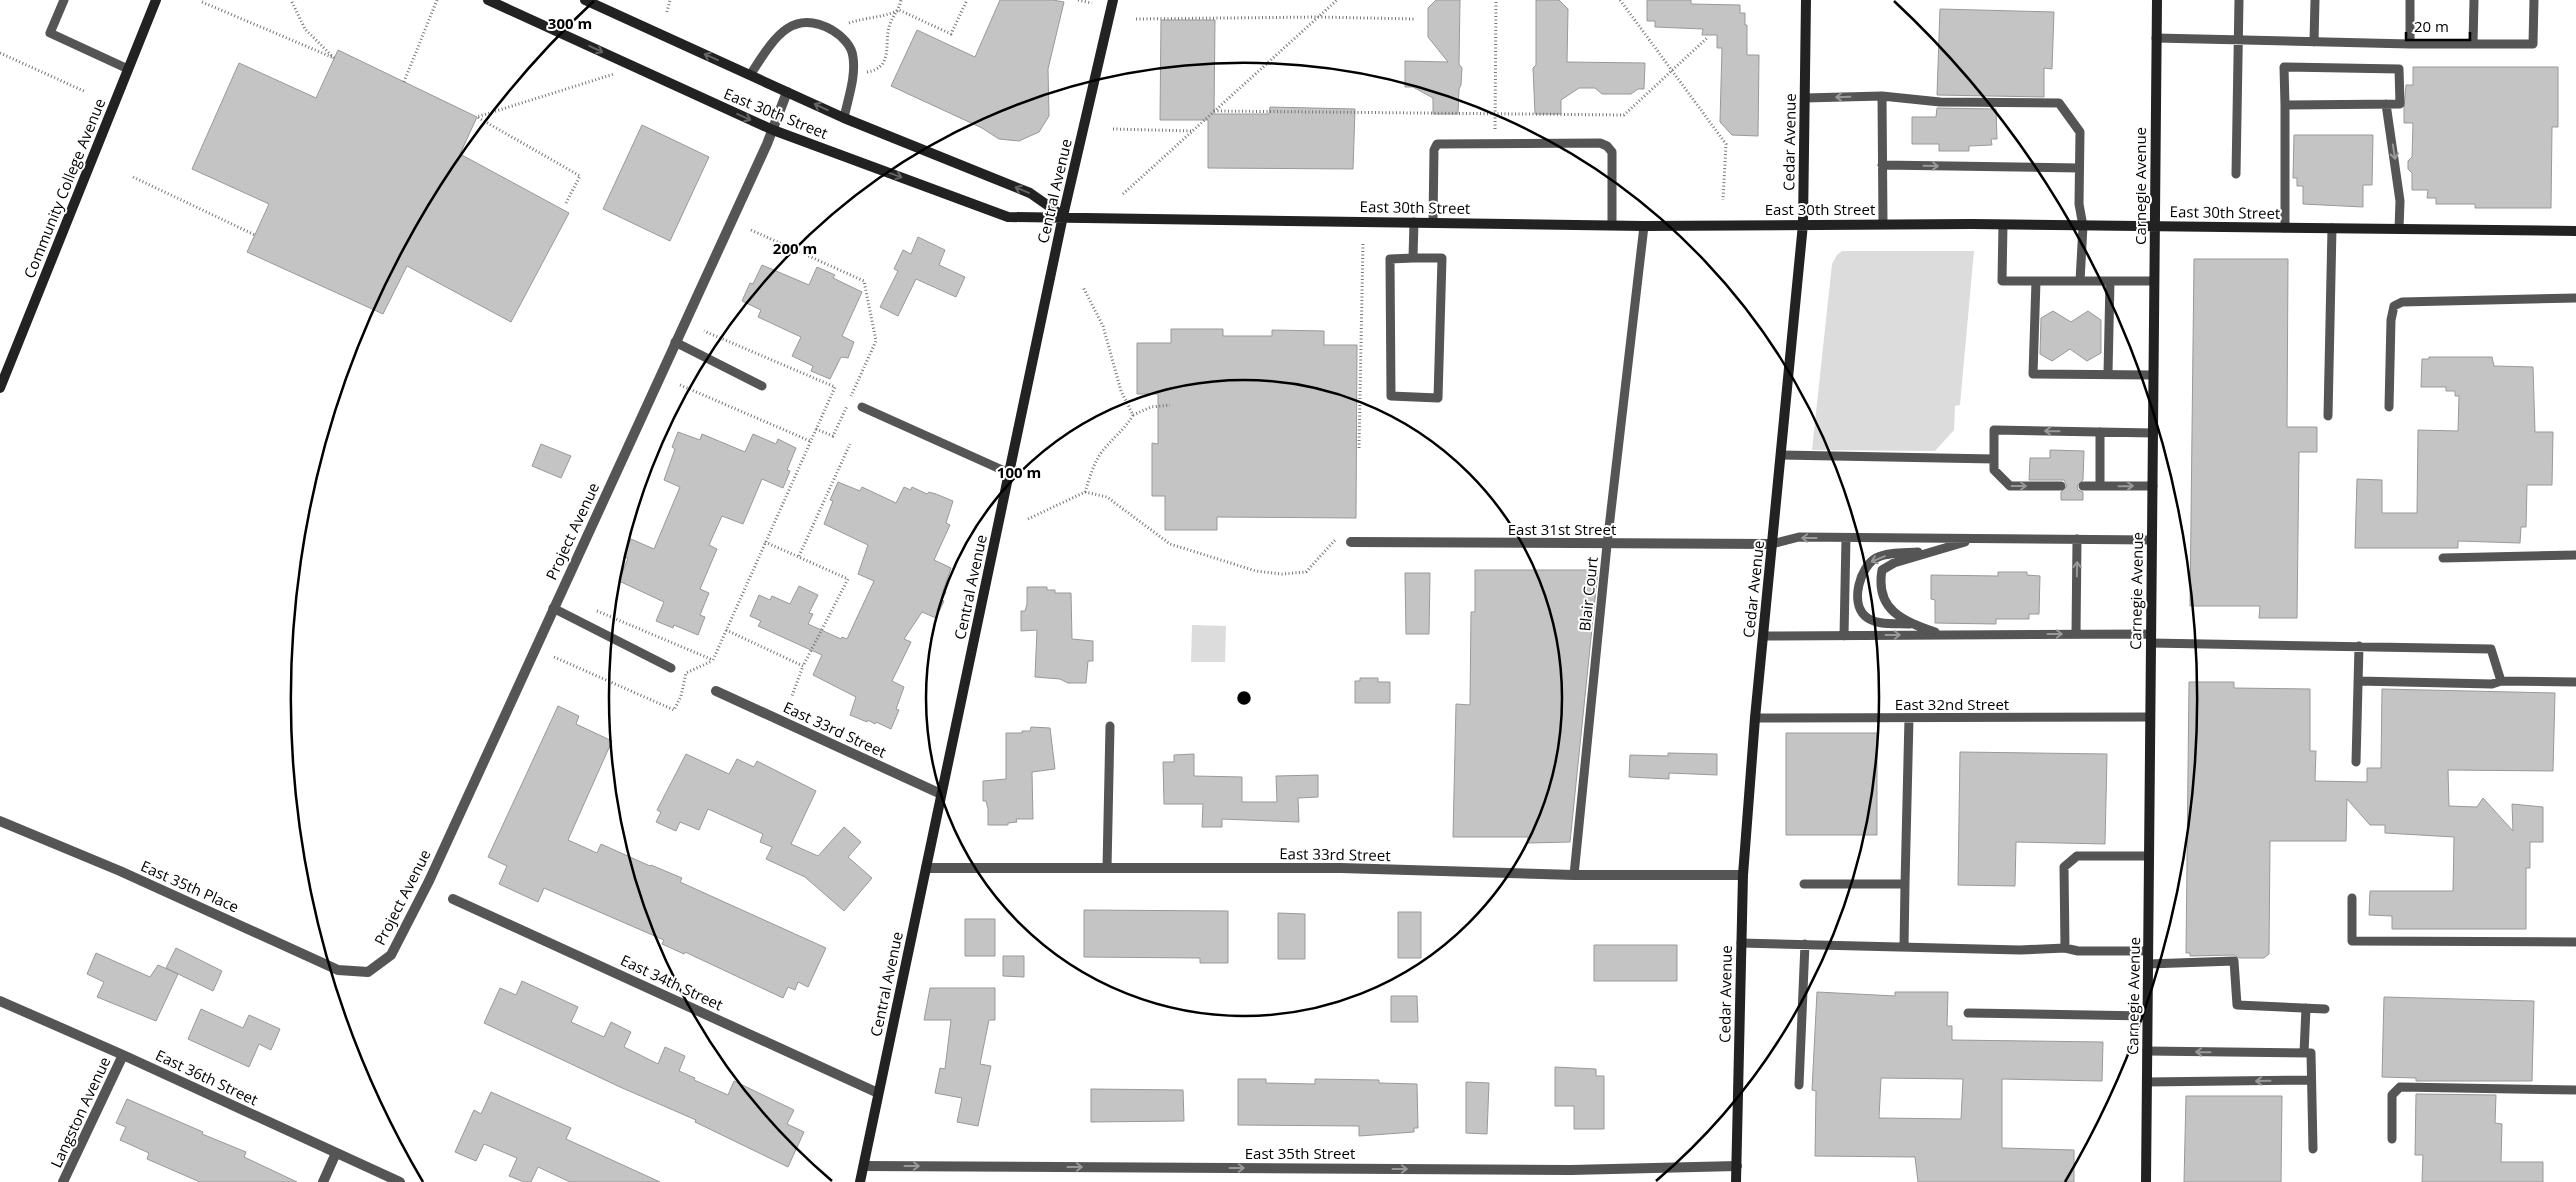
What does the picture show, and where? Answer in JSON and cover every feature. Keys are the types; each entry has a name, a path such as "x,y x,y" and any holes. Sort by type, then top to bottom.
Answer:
{"main road":[{"name":"Community College Avenue","path":"0,387 156,0"},
{"name":"East 30th Street","path":"488,0 773,130 1008,216 1644,226 1883,224 2576,231"},
{"name":"East 30th Street","path":"585,0 844,118 1030,193 1063,216"},
{"name":"Central Avenue","path":"860,1182 1063,216 1113,0"},
{"name":"Cedar Avenue","path":"1736,1182 1743,875 1755,718 1803,224 1806,0"},
{"name":"Carnegie Avenue","path":"2146,1182 2157,0"}],"street":[{"name":"Project Avenue","path":"368,972 391,955 429,881 552,608 773,130 787,92"},
{"name":"East 31st Street","path":"1351,542 1607,545 1772,544"},
{"name":"East 33rd Street","path":"716,691 941,794"},
{"name":"East 35th Place","path":"0,821 120,870 338,970 368,972"},
{"name":"East 33rd Street","path":"926,868 1341,868 1574,875 1743,875"},
{"name":"East 34th Street","path":"452,899 878,1093"},
{"name":"East 36th Street","path":"0,1001 123,1055 400,1182"},
{"name":"Langston Avenue","path":"64,1182 123,1055"},
{"path":"323,1182 336,1153"},
{"name":"East 35th Street","path":"864,1166 1571,1170 1736,1166"}],"lane":[{"path":"64,0 50,33 128,69"},
{"path":"2236,174 2239,0"},
{"path":"2314,0 2314,42"},
{"path":"2410,0 2410,44"},
{"path":"2473,44 2474,0"},
{"path":"2156,38 2410,44 2533,44 2534,0"},
{"path":"750,75 775,37 791,25 806,22 825,26 839,34 853,55 853,76 844,118"},
{"path":"2284,228 2284,67 2399,69 2400,104 2285,105"},
{"path":"1882,96 1883,224"},
{"path":"1805,98 1882,96 1940,102 2058,103 2080,132 2079,204 2083,226 2080,281"},
{"path":"2386,104 2399,192 2399,229"},
{"path":"1433,222 1434,150 1437,144 1600,143 1607,146 1612,152 1612,225"},
{"path":"1882,165 2079,168"},
{"path":"1413,258 1414,222"},
{"path":"2003,225 2002,281 2154,281"},
{"name":"Blair Court","path":"1574,875 1607,545 1644,226"},
{"path":"2328,416 2329,275 2332,228"},
{"path":"1413,258 1442,258 1438,398 1390,396 1390,259 1413,258"},
{"path":"2036,281 2033,374 2108,373 2153,375"},
{"path":"2108,373 2110,281"},
{"path":"2390,407 2391,320 2394,306 2402,302 2576,298"},
{"path":"675,342 762,386"},
{"path":"862,407 1009,473"},
{"path":"2061,486 2010,486 1994,470 1994,430 2153,433"},
{"path":"2100,432 2100,486"},
{"path":"1781,455 1994,459"},
{"path":"2083,486 2152,486"},
{"path":"1772,544 1799,537 2152,540"},
{"path":"1844,636 1846,538"},
{"path":"1942,635 1912,624 1892,612 1879,584 1882,570 1894,563 1975,539"},
{"path":"2076,634 2077,539"},
{"path":"1912,624 1876,622 1864,615 1859,603 1863,572 1869,563 1878,557 1943,548"},
{"path":"2443,558 2576,555"},
{"path":"552,608 671,668"},
{"path":"1763,636 2076,634 2491,650 2501,681"},
{"path":"2356,762 2359,646"},
{"path":"2358,681 2492,684 2501,681 2576,682"},
{"name":"East 32nd Street","path":"1755,718 2150,717"},
{"path":"1904,947 1909,718"},
{"path":"1107,868 1110,726"},
{"path":"2065,948 2064,867 2077,856 2149,856"},
{"path":"1804,884 1905,884"},
{"path":"2352,898 2352,941 2576,942"},
{"path":"1742,944 2020,950 2065,948 2078,951 2148,952"},
{"path":"1799,1085 1804,944"},
{"path":"2148,964 2234,961 2237,1005 2325,1009"},
{"path":"2304,1053 2306,1008"},
{"path":"1968,1013 2147,1016"},
{"path":"2147,1051 2311,1053 2313,1149"},
{"path":"2147,1082 2311,1080"},
{"path":"2392,1140 2392,1094 2400,1087 2576,1090"}],"path":[{"path":"202,2 334,58 305,29 291,0"},
{"path":"404,82 437,0"},
{"path":"667,12 670,0"},
{"path":"864,72 877,70 883,65 888,45 889,26 899,10 901,0"},
{"path":"846,25 860,19 885,16 899,10 951,34 967,0"},
{"path":"1078,0 1092,3"},
{"path":"1123,194 1337,0"},
{"path":"1495,143 1496,0"},
{"path":"1620,0 1726,144 1723,200"},
{"path":"1136,18 1318,17 1414,19"},
{"path":"1214,111 1624,115 1673,72 1707,38"},
{"path":"0,54 86,92"},
{"path":"566,204 580,176 477,117 615,74"},
{"path":"1113,130 1193,131"},
{"path":"133,177 255,235"},
{"path":"751,230 864,281 876,341 833,436 816,429"},
{"path":"1359,448 1363,242"},
{"path":"1083,287 1103,326 1121,391 1133,415"},
{"path":"554,656 674,710 681,696 686,673 712,660 726,630 835,387 704,332"},
{"path":"680,385 810,441"},
{"path":"1085,492 1094,466 1104,449 1124,430 1133,415 1151,407 1170,405"},
{"path":"799,556 850,444"},
{"path":"1028,519 1085,492 1107,497 1170,544 1256,572 1282,574 1306,572 1334,540 1351,542"},
{"path":"765,542 848,578 804,666 792,696"},
{"path":"596,611 712,660"},
{"path":"726,630 804,666"}],"shaded area":[{"path":"1842,251 1974,251 1960,405 1955,406 1954,430 1935,451 1812,450 1832,264 1837,255"},
{"path":"1192,625 1226,626 1225,662 1191,662"}],"building":[{"path":"1000,0 1053,0 1064,2 1048,69 1049,116 1039,132 1019,141 999,139 982,128 891,86 917,30 975,57"},
{"path":"1436,0 1460,0 1459,64 1462,68 1458,114 1433,114 1433,98 1413,87 1405,87 1405,61 1448,62 1428,37 1428,8"},
{"path":"1536,0 1559,0 1568,9 1567,62 1645,63 1644,89 1638,89 1631,94 1602,94 1595,88 1579,88 1561,100 1561,114 1535,114 1533,68 1536,65"},
{"path":"1647,0 1691,0 1691,4 1740,5 1740,13 1745,13 1745,25 1747,25 1747,55 1759,55 1758,136 1732,135 1720,122 1722,48 1717,48 1717,35 1702,35 1703,29 1655,27 1655,21 1647,21"},
{"path":"1940,9 2054,12 2052,69 2044,68 2044,97 1937,95"},
{"path":"1161,20 1215,20 1214,114 1269,114 1270,107 1355,109 1353,169 1208,168 1208,120 1160,120"},
{"path":"338,50 477,117 460,154 569,213 511,322 407,266 383,314 247,252 269,204 192,169 239,63 316,98"},
{"path":"2413,67 2558,67 2558,127 2552,127 2551,208 2475,208 2475,204 2436,204 2436,198 2427,198 2428,190 2412,190 2412,173 2408,169 2408,161 2412,157 2413,123 2404,123 2404,108 2406,85 2413,85"},
{"path":"1937,108 1996,109 1997,139 1991,139 1992,145 1969,146 1969,151 1939,151 1939,144 1912,144 1912,117 1936,117"},
{"path":"642,125 709,157 670,241 603,209"},
{"path":"2294,135 2373,135 2372,185 2363,185 2363,207 2303,204 2303,186 2297,186 2297,178 2293,178"},
{"path":"918,237 945,250 939,265 965,277 956,297 916,279 898,316 880,307 898,271 894,269 903,250 911,254"},
{"path":"2194,259 2288,259 2287,427 2317,427 2317,452 2299,452 2297,618 2259,618 2260,606 2190,606"},
{"path":"762,265 809,285 817,267 835,275 833,278 862,292 842,336 854,342 848,358 841,357 830,379 811,371 813,366 792,356 801,337 758,317 761,310 742,301 750,283 753,284"},
{"path":"2053,311 2071,322 2088,311 2101,320 2101,353 2087,361 2070,349 2052,361 2040,354 2041,318"},
{"path":"1171,329 1223,329 1223,336 1272,336 1272,330 1324,331 1324,345 1357,345 1356,518 1217,517 1217,530 1165,530 1165,496 1152,496 1152,443 1158,444 1158,394 1137,394 1137,343 1171,343"},
{"path":"2429,357 2492,357 2494,366 2533,367 2535,432 2553,432 2552,485 2527,485 2526,527 2521,527 2520,543 2458,541 2458,548 2355,548 2357,479 2382,480 2382,513 2417,513 2418,430 2458,431 2459,396 2455,396 2455,391 2446,391 2446,387 2421,387 2422,359 2429,359"},
{"path":"678,432 700,440 702,434 745,452 753,434 776,444 778,439 796,448 787,470 790,471 783,488 762,479 743,524 722,516 709,545 717,549 700,589 709,593 700,615 705,617 698,635 674,625 673,628 656,621 664,602 619,581 628,558 624,557 631,539 654,549 680,487 664,480 675,449 672,447"},
{"path":"541,444 571,456 561,478 532,466"},
{"path":"2050,450 2084,451 2083,480 2077,486 2078,490 2083,492 2083,500 2061,500 2061,492 2067,486 2064,480 2029,480 2030,458 2050,458"},
{"path":"838,482 860,491 862,487 896,503 904,487 911,490 912,487 927,494 929,492 953,501 946,523 950,525 934,560 951,568 943,591 946,592 942,600 944,601 936,618 922,612 904,639 911,642 892,681 904,687 896,709 899,710 891,729 876,722 875,724 868,720 867,722 850,715 856,697 813,675 822,655 758,626 761,621 750,616 759,595 770,600 772,596 790,604 799,586 818,595 809,613 813,614 808,624 841,639 842,637 847,639 874,581 858,574 868,545 824,524 833,501 830,500"},
{"path":"1475,570 1598,570 1570,842 1528,843 1528,837 1453,837 1456,704 1470,705 1471,612 1475,612"},
{"path":"1998,572 2027,572 2027,575 2040,576 2039,614 2029,614 2029,619 1996,619 1996,624 1935,623 1935,600 1931,599 1931,575 1998,576"},
{"path":"1405,573 1430,573 1429,634 1406,634"},
{"path":"1027,587 1047,587 1047,590 1055,590 1055,593 1071,593 1072,639 1093,641 1093,661 1088,661 1086,683 1068,683 1060,679 1035,677 1037,630 1021,631 1021,611 1025,611 1027,604"},
{"path":"1360,678 1378,678 1378,682 1390,682 1390,703 1355,703 1355,681 1360,681"},
{"path":"2189,682 2234,682 2234,688 2310,689 2310,751 2316,751 2315,781 2367,782 2367,768 2381,768 2382,689 2555,693 2553,771 2448,770 2449,806 2477,807 2483,798 2513,831 2512,804 2543,807 2543,842 2530,842 2530,868 2526,868 2526,929 2392,929 2392,916 2369,915 2370,891 2453,891 2454,837 2385,833 2385,825 2370,825 2347,799 2346,841 2270,841 2269,954 2264,958 2239,958 2234,955 2190,956 2190,953 2186,953"},
{"path":"558,706 579,716 576,724 612,741 568,840 597,853 601,844 682,878 680,882 826,948 808,987 798,982 795,990 788,987 783,998 685,952 684,954 662,944 664,940 544,888 538,902 499,884 507,866 488,857"},
{"path":"1031,727 1050,728 1055,769 1032,772 1033,819 1016,819 1017,822 1008,823 1008,825 988,825 988,809 986,801 983,801 983,781 1006,779 1006,733 1022,733 1022,731 1030,731"},
{"path":"1786,733 1877,733 1877,835 1786,835"},
{"path":"1960,752 2107,754 2105,844 2016,842 2015,886 1958,885"},
{"path":"1668,753 1717,754 1717,775 1669,773 1669,779 1629,777 1630,755 1668,756"},
{"path":"686,754 729,774 737,759 754,767 757,761 816,791 791,844 818,856 844,827 861,842 848,857 872,878 844,911 805,877 766,859 772,847 760,842 763,834 708,809 699,830 680,822 676,831 656,822 661,812 657,810"},
{"path":"1194,754 1194,776 1242,777 1242,802 1277,802 1276,776 1318,775 1318,797 1298,798 1299,822 1222,819 1222,827 1202,827 1203,804 1164,804 1163,762 1174,762 1174,755"},
{"path":"1084,910 1228,911 1228,963 1200,963 1200,958 1084,957"},
{"path":"1398,912 1421,912 1421,958 1398,958"},
{"path":"1278,913 1305,914 1305,959 1278,959"},
{"path":"965,919 995,919 995,956 965,956"},
{"path":"1594,945 1677,945 1677,981 1594,981"},
{"path":"176,948 222,971 213,991 166,968"},
{"path":"96,953 150,977 158,965 178,974 156,1021 97,997 104,982 87,974"},
{"path":"1003,956 1024,956 1024,977 1003,976"},
{"path":"522,981 578,1007 571,1022 604,1037 611,1022 631,1032 624,1047 658,1064 665,1047 685,1056 679,1071 695,1078 694,1080 728,1095 734,1081 794,1110 787,1124 804,1132 788,1167 695,1122 696,1120 620,1087 484,1023 500,988 516,995"},
{"path":"930,988 995,988 995,1020 989,1020 980,1064 991,1066 978,1126 957,1122 962,1098 935,1093 940,1068 945,1069 951,1020 924,1020"},
{"path":"1817,992 1895,996 1895,992 1948,992 1947,1026 1952,1026 1952,1040 2103,1042 2102,1081 2002,1079 2002,1148 2074,1150 2074,1182 1918,1182 1915,1157 1815,1156 1816,1091 1812,1090","holes":["1881,1078 1963,1079 1961,1119 1879,1118"]},
{"path":"1391,996 1417,996 1418,1022 1391,1022"},
{"path":"2384,997 2534,1001 2532,1081 2416,1081 2416,1078 2382,1077"},
{"path":"201,1009 243,1028 249,1015 280,1029 271,1050 259,1044 249,1067 188,1039"},
{"path":"1555,1067 1596,1069 1596,1076 1604,1076 1604,1129 1574,1129 1574,1106 1555,1106"},
{"path":"1238,1079 1266,1079 1266,1083 1315,1084 1315,1079 1379,1080 1379,1083 1417,1084 1418,1128 1414,1128 1414,1132 1359,1136 1359,1126 1238,1125"},
{"path":"1466,1082 1489,1083 1487,1134 1466,1133"},
{"path":"1091,1089 1183,1090 1184,1121 1091,1122"},
{"path":"491,1092 571,1128 566,1139 660,1182 570,1182 538,1167 531,1182 524,1182 509,1176 517,1158 484,1144 476,1161 455,1152 474,1110 481,1114"},
{"path":"2416,1094 2496,1095 2495,1123 2502,1124 2501,1162 2543,1162 2543,1182 2422,1182 2423,1155 2415,1155"},
{"path":"2186,1096 2282,1096 2281,1182 2184,1182"},
{"path":"127,1099 246,1152 244,1157 297,1182 200,1182 147,1159 149,1153 120,1140 126,1127 116,1123"}]}
